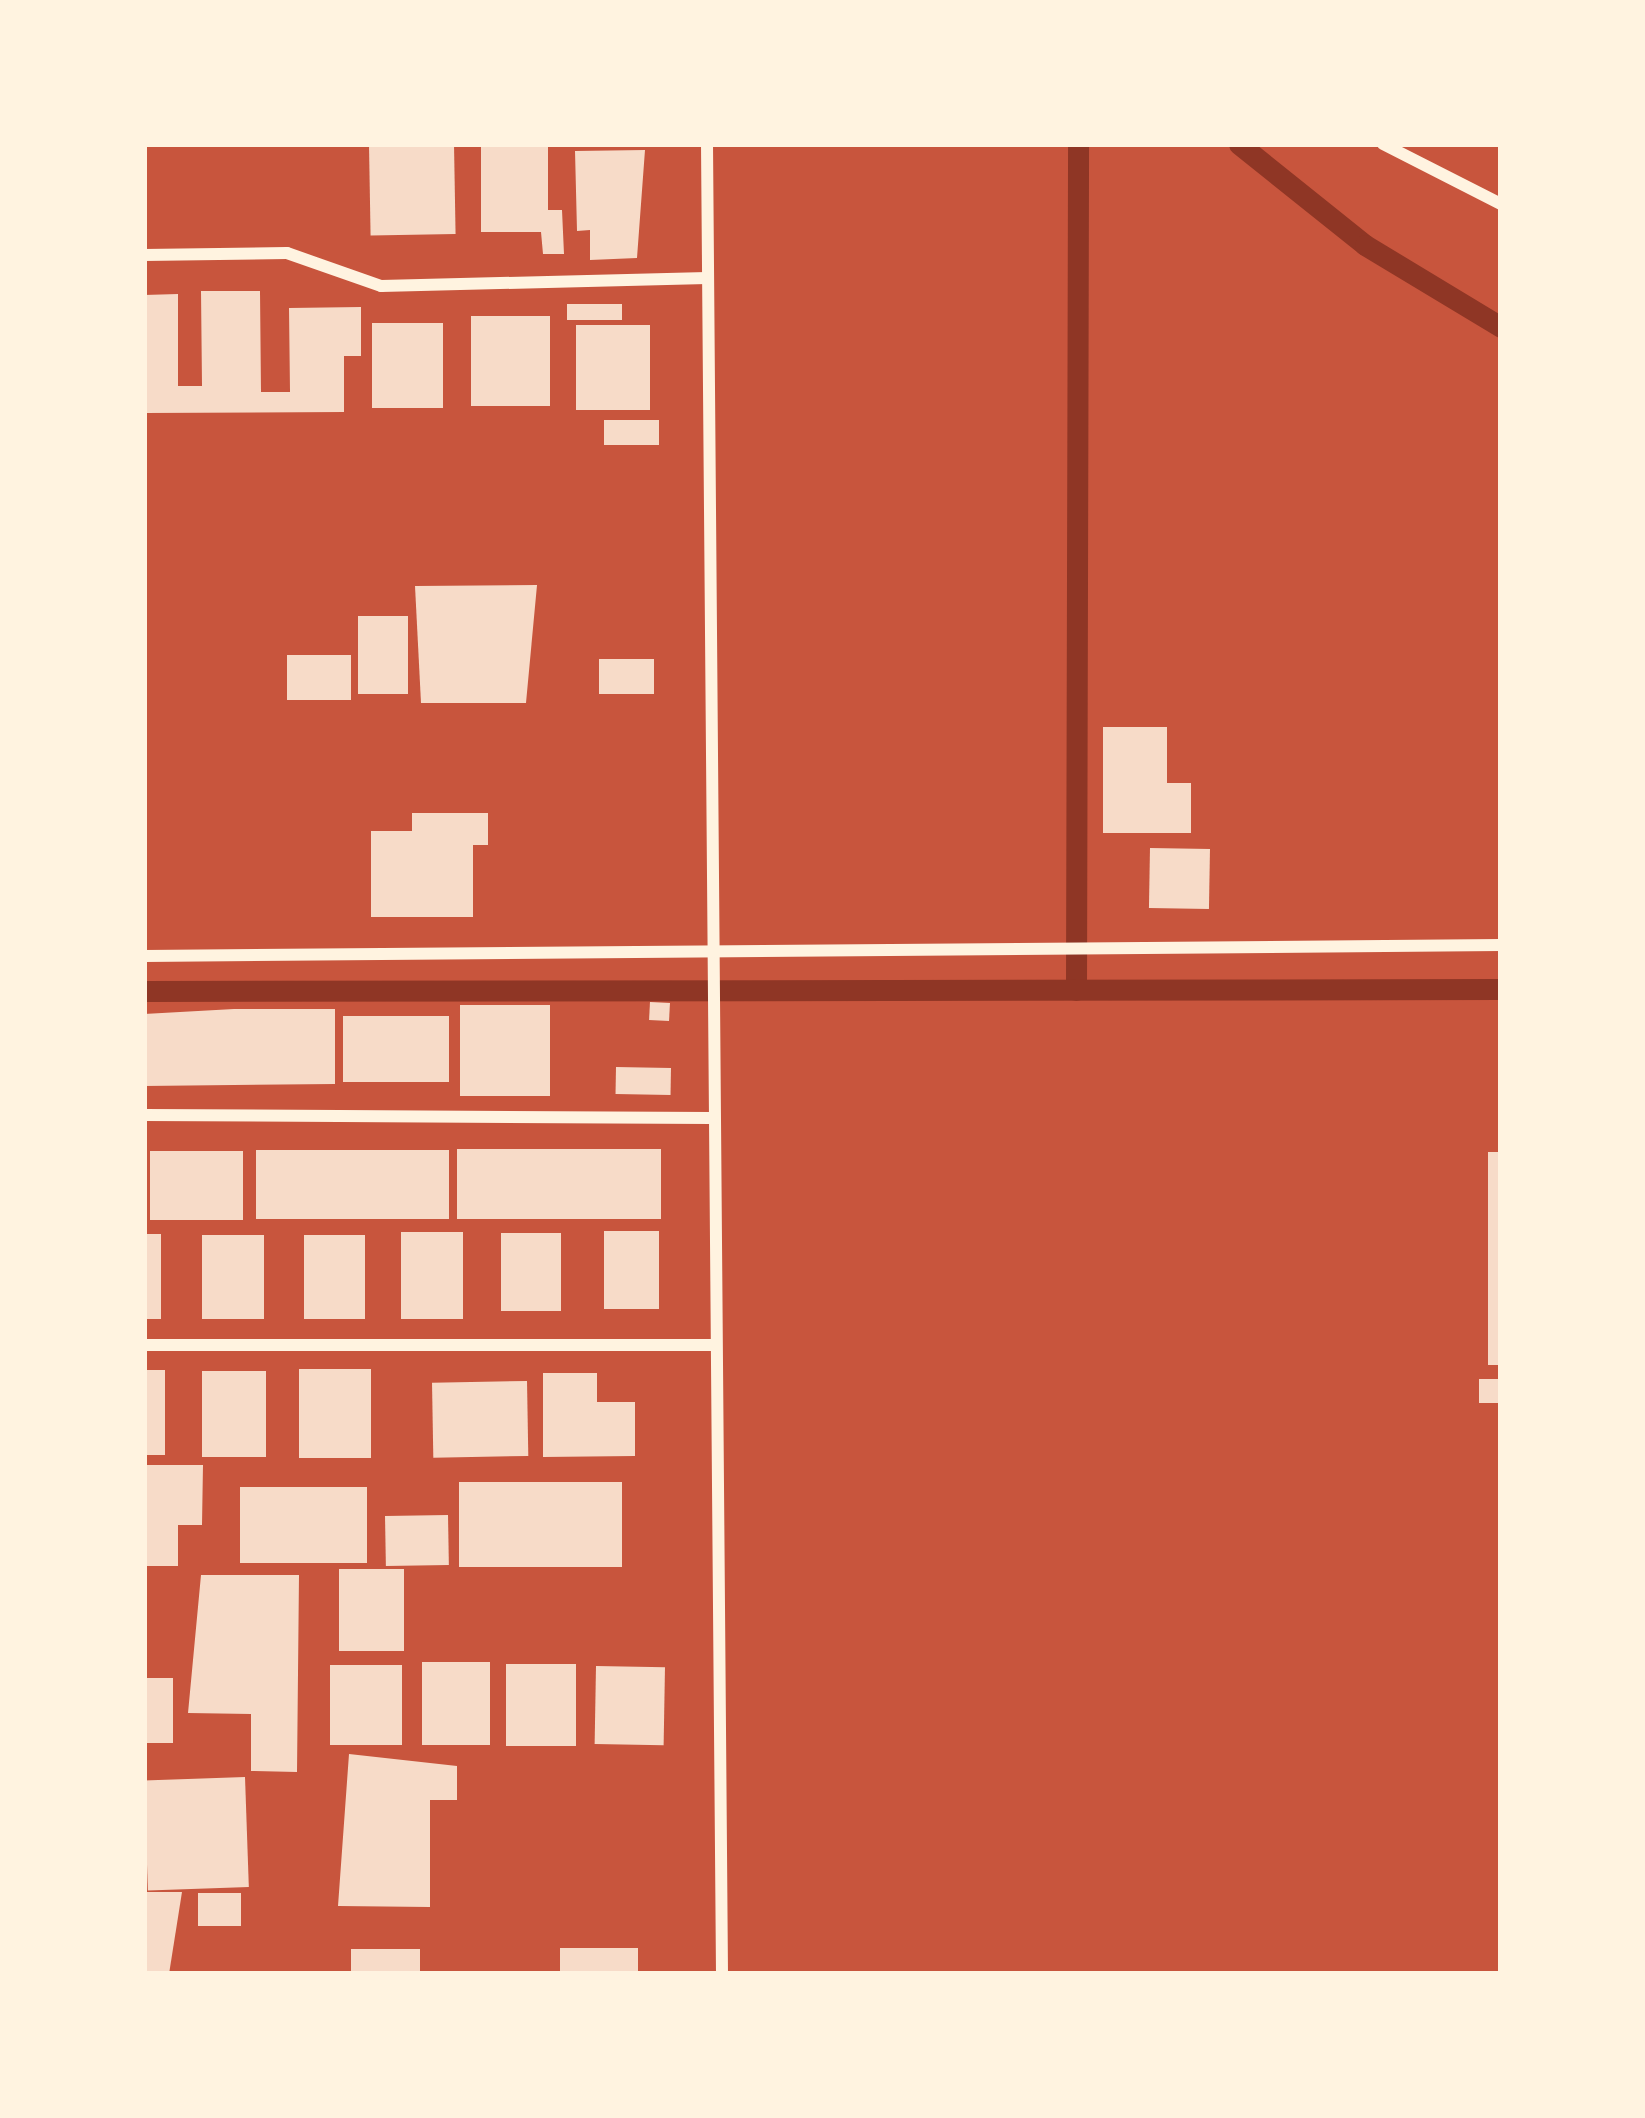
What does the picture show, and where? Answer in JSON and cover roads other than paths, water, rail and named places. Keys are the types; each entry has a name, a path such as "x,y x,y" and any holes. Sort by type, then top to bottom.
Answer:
{"street":[{"path":"706,144 722,1974"},
{"path":"1384,144 1501,204"},
{"path":"144,255 287,253 381,286 707,278"},
{"path":"144,956 710,956 1501,945"},
{"path":"144,1115 712,1118"},
{"path":"144,1345 715,1345"}],"waterway":[{"path":"1076,990 1078,144"},
{"path":"1239,144 1365,245 1501,327"},
{"path":"144,991 1501,989"}]}
